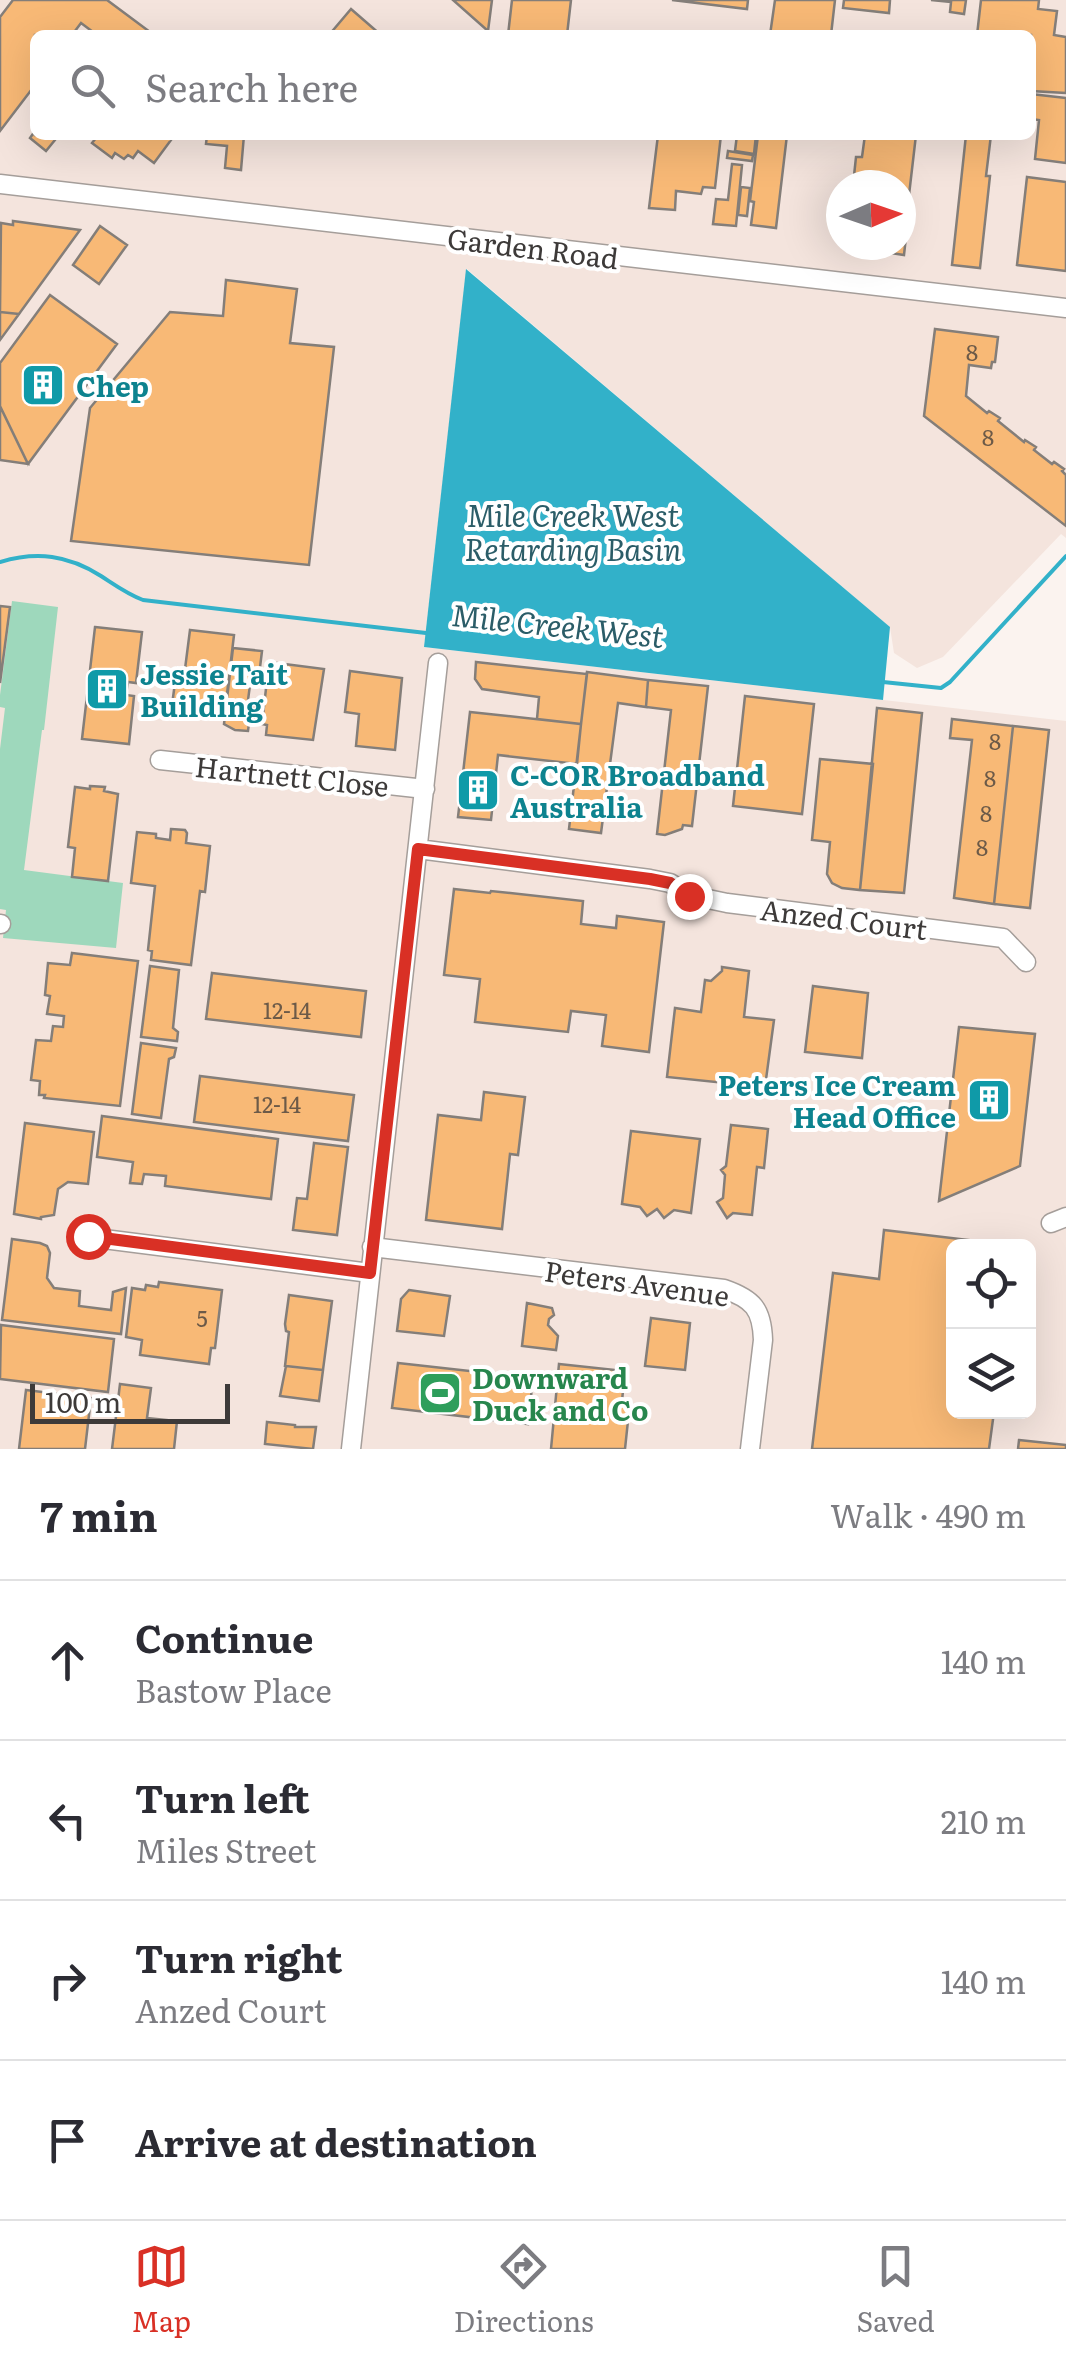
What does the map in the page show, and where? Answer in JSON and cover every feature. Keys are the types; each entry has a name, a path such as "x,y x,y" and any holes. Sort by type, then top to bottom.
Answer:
{"street":[{"name":"Garden Road","path":"0,184 1066,308"},
{"path":"351,1449 438,663"},
{"name":"Hartnett Close","path":"160,760 425,789"},
{"name":"Anzed Court","path":"418,849 650,879 670,883 689,896 727,903 1003,938 1026,962"},
{"path":"88,1236 370,1273"},
{"name":"Peters Avenue","path":"372,1247 724,1289 740,1295 755,1306 762,1322 750,1449"}],"shaded area":[{"path":"0,0 1066,0 1066,538 1061,534 943,657 917,668 894,653 890,627 467,269 424,647 1066,721 1066,1449 0,1449"}],"green space":[{"path":"12,601 58,607 24,870 123,883 116,948 3,938 6,910 0,909 0,749 5,708 0,707 0,695"}],"water":[{"name":"Mile Creek West Retarding Basin","path":"466,269 890,627 883,700 424,647"}],"building":[{"path":"13,0 107,0 147,30 90,30 81,23 76,30 30,30 30,92 0,131 0,17"},
{"path":"453,0 492,0 487,30"},
{"path":"512,0 571,0 568,30 509,30"},
{"path":"672,0 748,0 747,9"},
{"path":"775,0 835,0 832,30 771,30"},
{"path":"844,0 890,0 889,13 843,8"},
{"path":"931,0 966,0 964,14 950,12 951,2"},
{"path":"981,0 1039,0 1038,9 1057,11 1054,35 1066,37 1066,93 1036,91 1036,30 978,30"},
{"path":"351,9 375,30 333,30"},
{"path":"1036,95 1066,98 1066,163 1035,159 1039,120"},
{"path":"32,140 55,140 46,151"},
{"path":"171,140 154,163 138,151 133,158 128,155 124,159 115,153 112,158 92,143"},
{"path":"206,140 244,140 241,170 225,168 227,146 206,144"},
{"path":"657,140 720,140 715,188 703,187 701,194 676,191 675,210 649,208"},
{"path":"736,140 755,140 754,154 735,151"},
{"path":"757,140 786,140 776,228 751,225 754,202 750,201"},
{"path":"864,140 915,140 912,170 855,170 856,157 862,157"},
{"path":"965,140 990,140 980,268 952,265"},
{"path":"728,151 753,155 752,161 727,158"},
{"path":"732,164 742,165 736,226 713,224 716,199 728,200"},
{"path":"1027,177 1066,182 1066,271 1017,265"},
{"path":"741,187 750,188 747,216 738,215"},
{"path":"13,221 80,230 19,314 0,312 1,223 13,225"},
{"path":"100,226 127,245 99,284 73,265"},
{"path":"226,280 297,289 290,343 334,347 309,565 71,541 90,408 170,312 223,316"},
{"name":"Chep","path":"50,295 117,344 28,464 0,406 0,363"},
{"path":"0,312 19,314 0,340"},
{"path":"935,329 998,337 991,368 969,365 966,396 1000,418 998,421 1036,447 1034,450 1052,464 1064,469 1066,526 924,416"},
{"path":"0,406 28,464 0,460"},
{"path":"0,606 10,607 0,683"},
{"name":"Jessie Tait Building","path":"95,627 142,632 136,683 128,682 126,695 134,696 129,744 82,739"},
{"path":"190,630 234,635 224,719 196,708 172,705 177,668 185,669"},
{"path":"233,648 262,651 258,684 250,685 248,731 224,724"},
{"path":"269,662 324,669 313,740 266,735 267,725 262,724"},
{"path":"476,662 587,674 581,724 537,719 539,697 482,689 475,679"},
{"path":"350,671 402,678 395,750 356,746 359,714 345,712"},
{"path":"587,672 648,680 646,707 618,703 601,833 569,829"},
{"path":"648,680 708,686 692,826 683,825 682,829 665,835 657,834 671,710 646,707"},
{"path":"745,696 814,704 802,814 733,806"},
{"path":"877,708 922,713 904,893 860,890"},
{"name":"C-COR Broadband Australia","path":"470,712 581,724 577,764 498,755 491,820 458,817"},
{"path":"952,719 1013,726 994,904 954,898 972,740 950,738"},
{"path":"1013,726 1049,730 1030,908 994,904"},
{"path":"820,759 873,764 860,890 832,883 827,874 830,842 812,840"},
{"path":"75,787 105,787 104,791 118,794 108,881 72,877 75,848 68,847"},
{"path":"171,829 185,830 186,843 210,846 191,965 151,960 152,951 148,950 155,886 131,883 137,832 170,840"},
{"path":"454,889 583,901 581,924 616,928 617,916 664,922 649,1052 602,1046 606,1015 571,1011 568,1032 475,1022 480,979 444,975"},
{"path":"72,953 138,961 120,1106 44,1098 45,1095 39,1095 40,1081 31,1080 36,1040 51,1041 53,1026 63,1027 64,1016 47,1014 48,963 70,965"},
{"path":"150,966 179,970 173,1028 178,1032 177,1041 141,1037"},
{"path":"722,967 749,971 744,1017 774,1020 765,1087 667,1077 675,1008 701,1012 705,980 711,981"},
{"path":"212,973 366,991 361,1037 206,1019"},
{"path":"813,986 868,993 862,1058 805,1052"},
{"name":"Peters Ice Cream Head Office","path":"959,1027 1035,1034 1020,1166 939,1201"},
{"path":"141,1043 176,1048 174,1057 169,1059 161,1118 132,1114"},
{"path":"200,1076 354,1095 348,1141 194,1122"},
{"path":"484,1092 525,1097 518,1155 510,1154 502,1229 426,1220 438,1115 481,1120"},
{"path":"102,1116 278,1139 271,1199 165,1186 166,1176 144,1174 142,1184 130,1183 133,1162 97,1157"},
{"path":"25,1123 94,1132 88,1184 68,1182 58,1189 54,1215 41,1219 14,1214"},
{"path":"731,1125 768,1129 764,1168 757,1167 752,1215 733,1213 727,1218 717,1202 723,1198 725,1175 721,1170 726,1166"},
{"path":"631,1131 700,1139 691,1213 674,1210 664,1218 657,1209 647,1216 640,1207 622,1204"},
{"path":"314,1143 348,1147 337,1235 293,1230 297,1198 307,1199"},
{"path":"884,1230 960,1239 946,1239 946,1419 993,1419 989,1449 812,1449 833,1273 879,1279"},
{"path":"12,1239 47,1246 47,1278 54,1288 80,1291 79,1306 111,1310 113,1292 126,1288 121,1334 2,1320"},
{"path":"159,1282 222,1290 215,1348 211,1348 209,1364 140,1355 142,1340 126,1337 132,1288 145,1290 146,1285 158,1287"},
{"path":"409,1290 450,1296 444,1336 397,1331 401,1299"},
{"path":"289,1295 332,1301 323,1370 285,1366"},
{"path":"527,1303 552,1308 554,1315 548,1325 558,1336 556,1350 522,1346"},
{"path":"651,1318 690,1323 685,1370 645,1366"},
{"path":"1,1325 114,1339 108,1392 0,1379"},
{"path":"398,1363 533,1378 528,1424 392,1408"},
{"path":"559,1364 625,1371 622,1401 630,1402 625,1449 551,1449"},
{"path":"286,1366 323,1370 319,1401 280,1396"},
{"path":"120,1384 151,1388 147,1418 177,1421 174,1449 112,1449"},
{"path":"26,1390 91,1398 85,1449 19,1449"},
{"path":"267,1422 316,1427 313,1449 265,1444"},
{"path":"1019,1440 1066,1445 1066,1449 1018,1449"}],"waterway":[{"name":"Mile Creek West","path":"0,562 40,556 64,559 143,600 426,633"},
{"name":"Mile Creek West","path":"883,682 941,688 950,682 1066,556"}],"place":[{"name":"Chep","path":"43,385"},
{"name":"Jessie Tait Building","path":"107,689"},
{"name":"C-COR Broadband Australia","path":"478,790"},
{"name":"Peters Ice Cream Head Office","path":"989,1100"},
{"name":"Downward Duck and Co","path":"440,1393"}],"route":[{"path":"88,1236 370,1273 418,849 650,879 670,883 689,896"}]}
